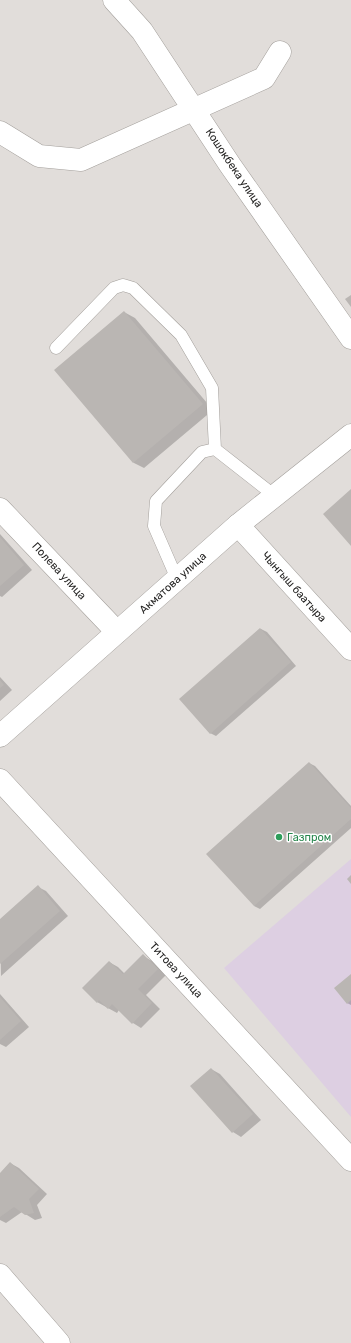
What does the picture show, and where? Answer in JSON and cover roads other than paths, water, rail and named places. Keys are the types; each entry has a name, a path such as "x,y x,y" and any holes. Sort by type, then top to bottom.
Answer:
{"street":[{"name":"Кошокбека улица","path":"114,0 142,31 230,165 351,338"},
{"path":"0,132 39,156 81,160 264,78 280,52"},
{"name":"Акматова улица","path":"0,736 238,525 351,435"},
{"name":"Полева улица","path":"0,509 117,632"},
{"name":"Чынгыш баатыра","path":"238,525 351,649"},
{"name":"Титова улица","path":"0,780 351,1160"},
{"path":"0,1275 59,1343"}],"lane":[{"path":"56,348 114,288 123,285 133,288 181,335 212,388 215,449 275,496"},
{"path":"177,579 154,526 156,501 202,452 215,449"}],"place":[{"name":"Газпром","path":"279,837"}]}
